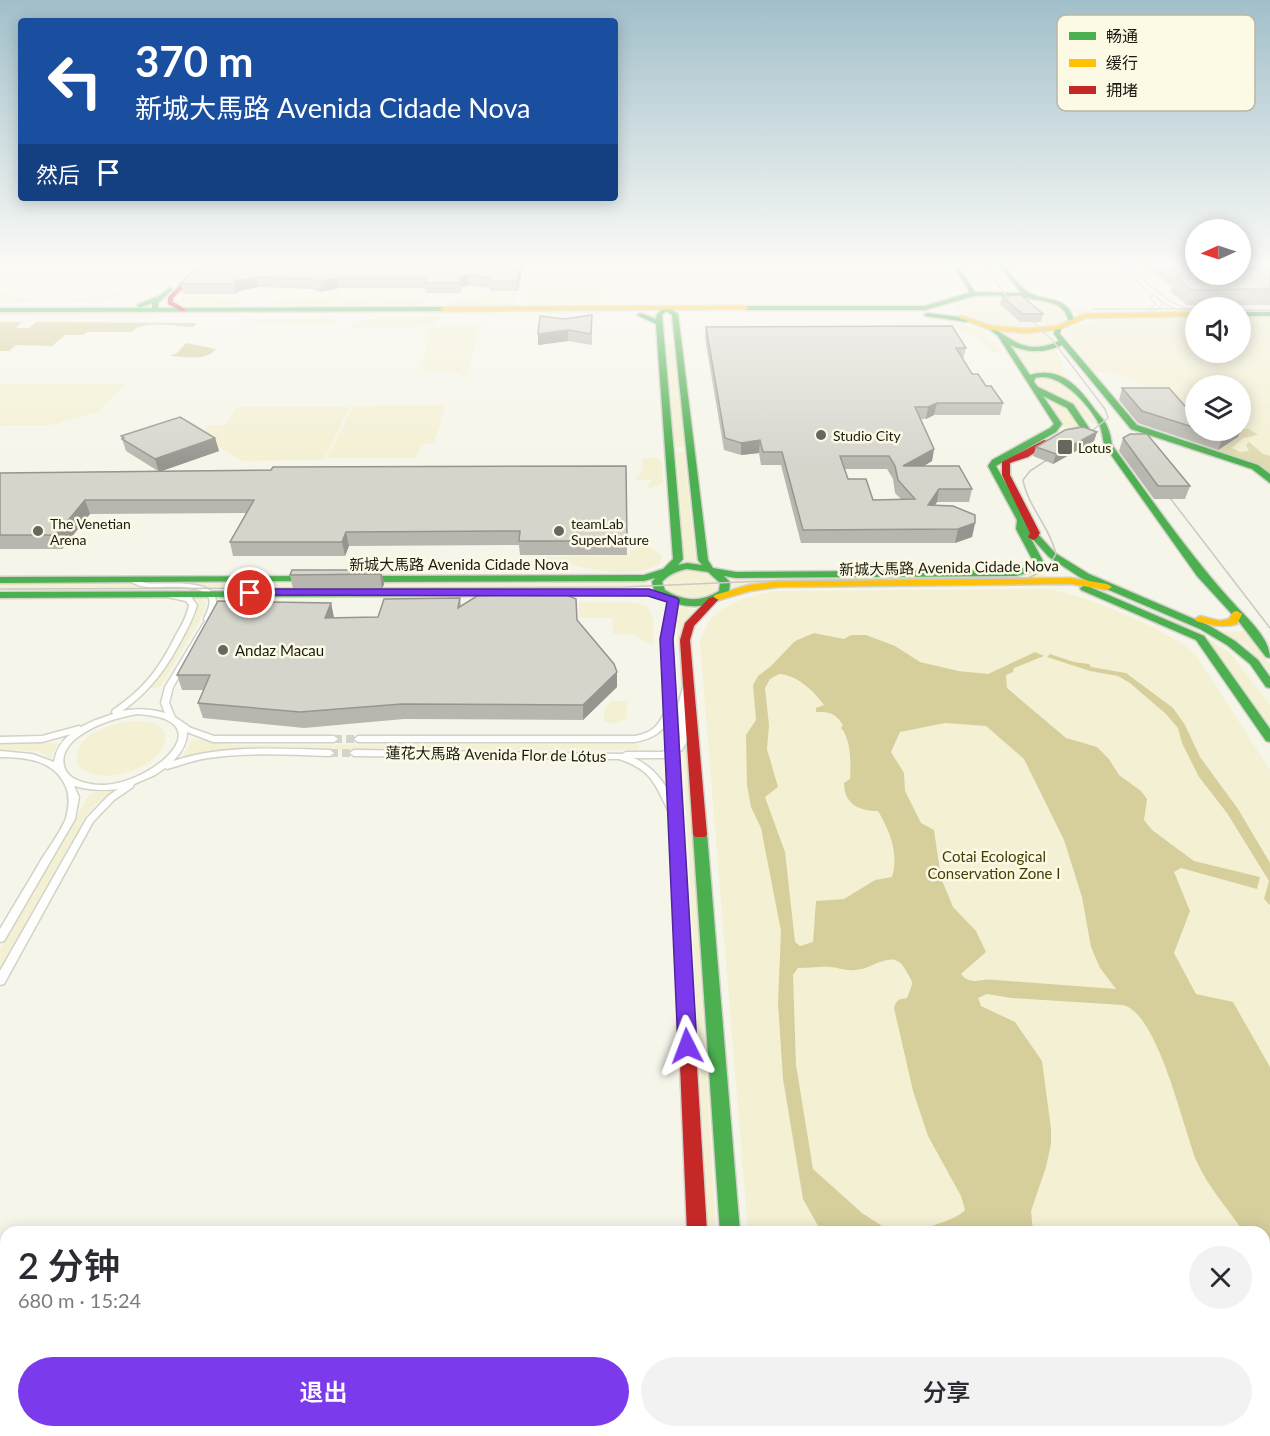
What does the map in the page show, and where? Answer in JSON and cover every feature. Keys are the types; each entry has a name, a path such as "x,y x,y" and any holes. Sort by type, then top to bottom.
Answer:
{"main road":[{"path":"663,330 661,343 678,559 657,582 660,592 669,599 667,639 670,709 697,1226"},
{"path":"672,330 678,343 703,560 712,571 722,576 726,587 689,626 685,640 730,1226"},
{"path":"993,330 1003,339 1058,426 995,462 992,466 1022,521 1037,541 1068,567 1103,585 1202,627 1240,650 1269,682"},
{"path":"1014,330 1037,330"},
{"path":"1058,330 1057,333 1076,359 1134,427 1258,469 1270,480"},
{"path":"1003,339 1015,345 1037,349 1054,347 1063,342"},
{"path":"661,343 678,343"},
{"path":"1076,359 1070,374 1085,401"},
{"path":"1037,541 1006,475 1006,462 1025,455 1060,435 1079,432 1085,428 1070,406 1034,385 1032,377 1036,374 1059,376 1066,380 1085,401 1109,435 1108,445 1201,574 1240,617 1270,655"},
{"path":"669,448 681,450 690,448"},
{"name":"新城大馬路 Avenida Cidade Nova","path":"353,579 644,578 687,566 736,575 1016,573 1030,569 1038,561 1021,529 1022,521"},
{"path":"1182,547 1244,610 1270,650"},
{"path":"0,580 318,579"},
{"path":"1036,582 1072,585 1091,590 1200,638 1270,738"},
{"name":"新城大馬路 Avenida Cidade Nova","path":"0,595 649,592 693,604 749,588 779,584 1079,582 1103,585"},
{"path":"1103,585 1138,594 1207,622 1229,623 1240,617"},
{"path":"1202,627 1228,629 1239,626 1240,617"}],"street":[{"path":"132,580 147,585 195,585 209,593 213,606 166,696 167,710 179,724 188,730 213,739 334,739"},
{"path":"206,622 218,610 232,602 271,593"},
{"path":"164,666 193,609 188,599 166,594"},
{"path":"0,740 42,738 88,726 108,717 139,697 175,656 189,652"},
{"path":"613,755 663,755 679,748 684,739 681,705 688,679"},
{"name":"蓮花大馬路 Avenida Flor de Lótus","path":"358,739 640,738 660,729 670,709"},
{"path":"108,717 137,711 156,712 171,717"},
{"path":"157,770 175,754 180,746 183,738 179,724"},
{"path":"0,938 69,819 74,797 59,759 63,748 88,726"},
{"path":"0,981 90,820 111,798 157,770 189,759 221,753 330,753"},
{"name":"蓮花大馬路 Avenida Flor de Lótus","path":"354,753 613,755 637,761 654,774 666,792 676,819"},
{"path":"0,754 42,759 64,775 92,787 115,786 138,780"}],"green space":[{"path":"427,330 479,330 466,378 458,373 425,372 420,367 430,338 423,338"},
{"path":"961,330 985,331 987,334 984,335 990,342 995,342 1002,353 992,353"},
{"path":"1068,330 1185,330 1185,363 1251,363 1251,330 1270,330 1270,473 1219,452 1233,441 1251,441 1251,375 1185,375 1185,411 1135,381 1122,376 1094,372 1064,333"},
{"path":"1003,332 1049,332 1056,343 1042,347 1027,346 1013,341"},
{"path":"670,343 674,345 684,447 675,447 666,345"},
{"path":"1012,346 1054,348 1068,379 1057,374 1030,373"},
{"path":"1053,376 1066,384 1098,425 1090,421 1067,400 1045,390 1035,378"},
{"path":"0,384 125,384 99,411 52,425 0,426"},
{"path":"1042,394 1067,406 1090,439 1066,431"},
{"path":"446,405 434,443 422,444 415,458 327,458 353,406"},
{"path":"237,407 350,407 324,460 243,461 205,439 204,433 209,425 225,425"},
{"path":"676,452 684,452 696,564 685,564"},
{"path":"656,457 662,463 663,483 646,490 651,480 635,480 642,472 643,459"},
{"path":"638,540 662,555 660,563 633,572 618,572 586,568 542,557 630,555 630,550 637,550"},
{"path":"1036,570 1051,578 768,582 734,589 730,577 1013,576"},
{"path":"703,571 717,579 718,589 707,597 693,599 673,594 667,590 666,580 677,572"},
{"path":"644,581 649,583 649,587 0,590 0,584"},
{"path":"1093,588 1190,627 1229,652 1270,705 1270,729 1205,637"},
{"name":"Cotai Ecological Conservation Zone I","path":"1048,589 1082,598 1126,615 1168,635 1196,655 1270,770 1270,1226 748,1226 700,644 704,631 718,613 739,601 775,591"},
{"path":"197,599 202,599 206,604 199,622 160,687 151,688 193,620 197,611"},
{"path":"579,602 636,603 647,606 653,616 653,645 633,635 613,634 612,618 579,618"},
{"path":"676,607 695,610 685,623 681,634 716,1226 708,1226"},
{"path":"1244,631 1270,665 1270,672 1248,647 1223,632"},
{"path":"611,701 628,701 626,719 612,724 604,721 604,712"},
{"path":"131,721 154,724 163,730 165,741 161,751 153,759 130,772 116,775 91,774 79,767 77,761 83,742 106,727"},
{"path":"192,739 236,745 637,744 641,747 638,750 220,750 183,757"},
{"path":"0,743 58,743 50,758 38,751 0,750"},
{"path":"112,791 89,811 0,968 0,949 90,793"}],"shaded area":[{"path":"0,330 134,330 65,335 52,346 16,345 9,351 0,351"},
{"path":"186,343 216,349 201,357 170,356 177,353"},
{"path":"1232,441 1240,441 1232,448 1240,452 1249,451 1246,445 1249,442 1263,454 1270,456 1270,473 1215,452"},
{"path":"814,633 844,639 851,635 866,635 895,646 920,662 958,671 988,674 1035,652 1044,656 1014,668 1013,672 1006,675 1007,688 1066,738 1097,747 1109,759 1119,775 1141,791 1147,799 1144,820 1152,830 1194,861 1260,877 1257,889 1181,868 1174,872 1190,911 1174,953 1196,994 1233,1002 1270,1067 1270,1226 1239,1226 1218,1198 1197,1162 1158,1049 1136,1013 1123,1005 1011,998 987,994 978,998 981,1006 1015,1022 1042,1061 1051,1144 1031,1211 1032,1226 933,1226 965,1210 961,1196 928,1136 913,1091 894,1008 898,1000 907,998 912,983 900,963 888,960 855,970 827,967 798,968 793,975 796,1065 813,1169 862,1213 882,1226 818,1226 803,1199 783,1079 778,1003 781,931 761,828 751,807 747,785 746,735 756,720 753,685 758,676 795,641","holes":["779,674 786,675 804,685 824,705 816,708 816,712 832,714 843,725 841,728 847,738 850,759 850,779 844,783 847,796 859,808 878,811 890,835 894,851 892,877 875,880 844,899 816,901 813,942 800,946 795,942 785,852 765,797 778,787 767,749 769,725 765,688 770,679","945,723 986,726 1024,759 1064,840 1082,897 1091,947 1100,968 1116,989 990,979 973,981 961,974 986,952 976,931 953,907 941,878 934,830 921,823 905,791 904,773 891,752 900,732"]},
{"path":"1050,654 1089,664 1091,667 1126,673 1173,708 1185,725 1200,757 1238,809 1270,863 1270,905 1264,899 1269,881 1227,813 1199,777 1182,743 1178,728 1166,714 1130,683 1118,676 1090,671 1047,657"}],"building":[{"path":"538,330 568,330 538,334"},
{"path":"568,330 591,330 591,334"},
{"name":"Studio City","path":"707,330 955,330 966,348 956,348 972,374 978,374 986,386 991,386 1003,403 937,403 928,407 915,407 934,449 903,466 959,466 972,489 939,489 928,505 953,506 975,515 975,523 958,529 803,530 782,452 763,452 760,440 741,443 725,438","holes":["840,456 889,456 895,466 898,480 915,499 873,500 866,479 848,479"]},
{"path":"1122,388 1169,388 1185,406 1185,425 1142,411"},
{"path":"180,417 215,438 155,459 122,439 124,438 121,436"},
{"path":"1083,427 1097,432 1056,454 1036,447 1065,430"},
{"path":"1130,434 1147,434 1190,486 1158,486 1123,438"},
{"path":"626,466 627,541 519,541 520,531 346,532 342,542 230,542 254,500 85,500 56,535 0,535 0,473 271,470 273,467"},
{"path":"292,570 381,570 380,574 290,575"},
{"path":"562,593 576,599 577,620 614,664 617,672 583,705 402,704 300,712 198,703 210,675 177,675 218,601 331,603 325,618 378,617 384,599 460,598 458,608 477,596"}],"tunnel":[{"path":"334,739 358,739"},
{"path":"330,753 354,753"}],"tram line":[{"path":"1042,330 1053,341 1105,409 1108,418 1080,440"},
{"path":"366,588 624,587 764,581 1028,578 1047,569 1056,554 1049,535 1029,499 1023,480 1030,471 1059,452"},
{"path":"1160,485 1270,628"},
{"path":"0,589 309,588"}],"traffic: fast":[{"path":"660,330 678,559 667,571"},
{"path":"677,330 703,560 709,569"},
{"path":"994,330 1000,335 1058,424 1053,430 995,462 992,466 1025,525 1052,555 1085,576 1204,627 1231,643 1254,662 1270,685"},
{"path":"1058,330 1057,334 1134,427 1255,467 1265,473 1270,480"},
{"path":"1003,339 1018,346 1033,349 1048,348 1063,342"},
{"path":"1031,382 1032,377 1048,374 1055,376 1062,379 1085,401"},
{"path":"1036,389 1070,406 1085,428 1071,432"},
{"path":"1085,401 1104,427 1108,445 1201,574 1244,621 1270,655"},
{"path":"716,572 736,575 1016,573 1030,569 1038,561 1021,529 1021,521"},
{"path":"687,566 711,570 725,582 724,592 709,601 700,603 676,600 660,592 657,582 663,575 687,566"},
{"path":"367,579 644,578 665,572"},
{"path":"0,580 308,579"},
{"path":"1085,588 1200,638 1270,738"},
{"path":"0,595 649,592 666,597"},
{"path":"673,600 667,639 686,1017"},
{"path":"700,834 730,1226"}],"traffic: slow":[{"path":"1014,330 1037,330"},
{"path":"719,597 749,588 779,584 1071,581 1107,587"},
{"path":"1200,619 1220,624 1233,622 1237,614"}],"traffic: jam":[{"path":"1033,537 1035,533 1006,475 1006,462 1025,455 1047,442"},
{"path":"700,834 685,640 689,625 713,600"},
{"path":"686,1017 697,1226"}],"place":[{"name":"Studio City","path":"821,435"},
{"name":"Lotus","path":"1065,447"},
{"name":"The Venetian Arena","path":"38,531"},
{"name":"teamLab SuperNature","path":"559,531"},
{"name":"Andaz Macau","path":"223,650"}],"route":[{"path":"250,593 649,592 673,600 667,639 687,1046"}]}
